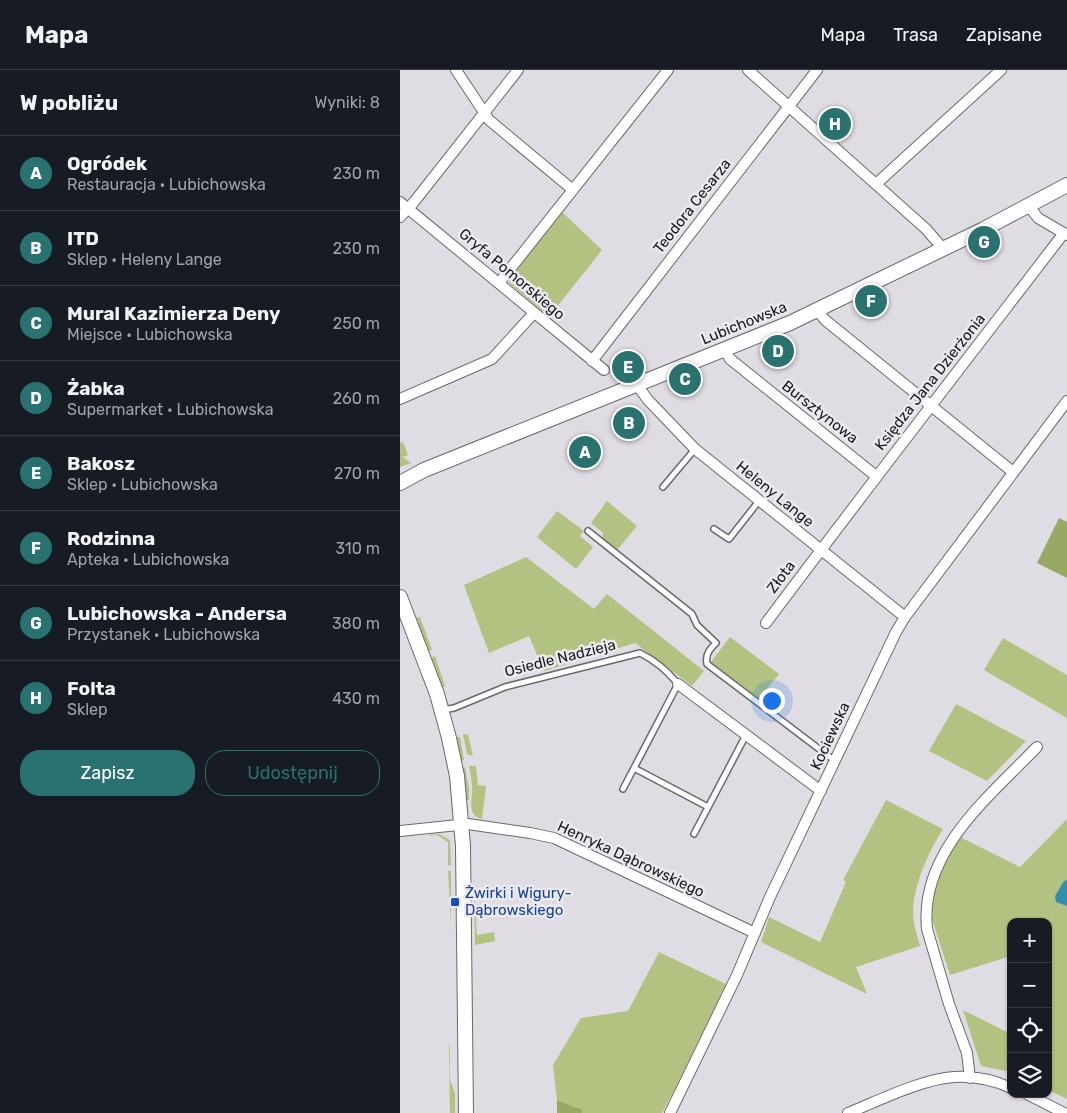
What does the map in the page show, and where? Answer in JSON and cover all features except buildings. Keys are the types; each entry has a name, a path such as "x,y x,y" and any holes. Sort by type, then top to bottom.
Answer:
{"street":[{"path":"456,70 489,120 573,190"},
{"path":"400,217 404,205 485,112 518,70"},
{"path":"499,283 668,70"},
{"path":"748,70 926,229 939,244 941,250"},
{"name":"Teodora Cesarza","path":"592,360 817,70"},
{"path":"876,184 1001,70"},
{"name":"Lubichowska","path":"400,482 424,470 790,323 941,250 1067,185"},
{"name":"Gryfa Pomorskiego","path":"404,205 604,370"},
{"path":"1029,206 1038,218 1065,234"},
{"name":"Księdza Jana Dzierżonia","path":"821,550 876,476 932,407 1065,234"},
{"path":"816,310 824,320 1013,472"},
{"path":"400,400 492,359 534,313"},
{"name":"Bursztynowa","path":"724,349 730,359 876,476"},
{"name":"Heleny Lange","path":"637,385 648,400 695,449 905,617"},
{"name":"Kociewska","path":"670,1113 896,632 905,617 1067,401"},
{"name":"Lubichowska","path":"400,476 424,470"},
{"name":"Złota","path":"766,623 821,550"},
{"path":"400,596 441,710 457,776 462,824 466,1113"},
{"name":"Osiedle Nadzieja","path":"678,684 821,791"},
{"path":"970,1078 967,1052 946,996 927,929 928,897 934,875 944,851 959,829 1037,747"},
{"name":"Henryka Dąbrowskiego","path":"400,831 462,824 554,838 755,933"},
{"path":"848,1113 916,1087 953,1077 985,1080 1007,1087"},
{"path":"1035,1098 1064,1113"}],"lane":[{"path":"663,487 695,449"},
{"path":"714,529 729,539 759,500"},
{"path":"588,531 692,614 696,625 716,643 708,651 707,664 836,761"},
{"name":"Osiedle Nadzieja","path":"441,710 454,708 504,687 640,653 665,669 678,684"},
{"path":"623,789 678,684"},
{"path":"694,834 746,735"},
{"path":"634,768 708,807"}],"green space":[{"path":"562,212 602,250 549,317 509,283 509,278"},
{"path":"403,442 408,455 403,457 411,463 400,467 400,443"},
{"path":"607,501 637,526 617,550 603,539 603,533 591,523"},
{"path":"557,511 584,531 580,536 593,547 576,569 537,537"},
{"path":"1059,518 1067,522 1067,578 1037,563"},
{"path":"526,557 594,609 607,594 704,671 692,686 635,643 544,671 529,636 489,653 464,585"},
{"path":"420,617 432,650 428,651 415,618"},
{"path":"730,637 779,674 759,699 711,662"},
{"path":"1003,638 1067,675 1067,718 984,670"},
{"path":"435,656 445,686 441,688 430,658"},
{"path":"956,704 1026,741 987,781 929,751"},
{"path":"463,734 468,735 473,756 467,754"},
{"path":"456,737 460,737 464,760 460,761"},
{"path":"469,766 476,766 478,785 486,786 482,819 474,814 471,806 472,784"},
{"path":"465,767 469,800 466,800 461,769"},
{"path":"886,800 943,829 926,861 914,899 914,922 920,946 856,967 867,994 761,942 769,917 820,942 846,882 843,880"},
{"path":"1067,819 1067,1099 1052,1092 1052,918 1007,918 1007,957 950,975 932,919 934,887 944,857 958,836 1020,867"},
{"path":"439,834 450,840 451,866 448,865 448,842 437,835 430,836"},
{"path":"448,871 451,871 451,924"},
{"path":"474,884 477,935 494,932 495,941 475,945"},
{"path":"469,885 471,885 473,1049 471,1044"},
{"path":"659,952 726,984 662,1113 582,1113 581,1110 557,1100 553,1065 581,1018 628,1011"},
{"path":"963,1010 1007,1032 1007,1071 981,1066"},
{"path":"449,1045 450,1080 455,1093 455,1113 450,1113"},
{"path":"557,1100 582,1110 582,1113 557,1113"}],"water":[{"path":"1067,880 1067,906 1056,902 1055,896 1064,881"}],"place":[{"name":"Folta","path":"835,124"},
{"name":"Lubichowska - Andersa","path":"984,242"},
{"name":"Rodzinna","path":"871,301"},
{"name":"Żabka","path":"778,351"},
{"name":"Bakosz","path":"628,367"},
{"name":"Mural Kazimierza Deny","path":"685,379"},
{"name":"ITD","path":"629,423"},
{"name":"Ogródek","path":"585,452"},
{"name":"Żwirki i Wigury- Dąbrowskiego","path":"455,902"}]}
